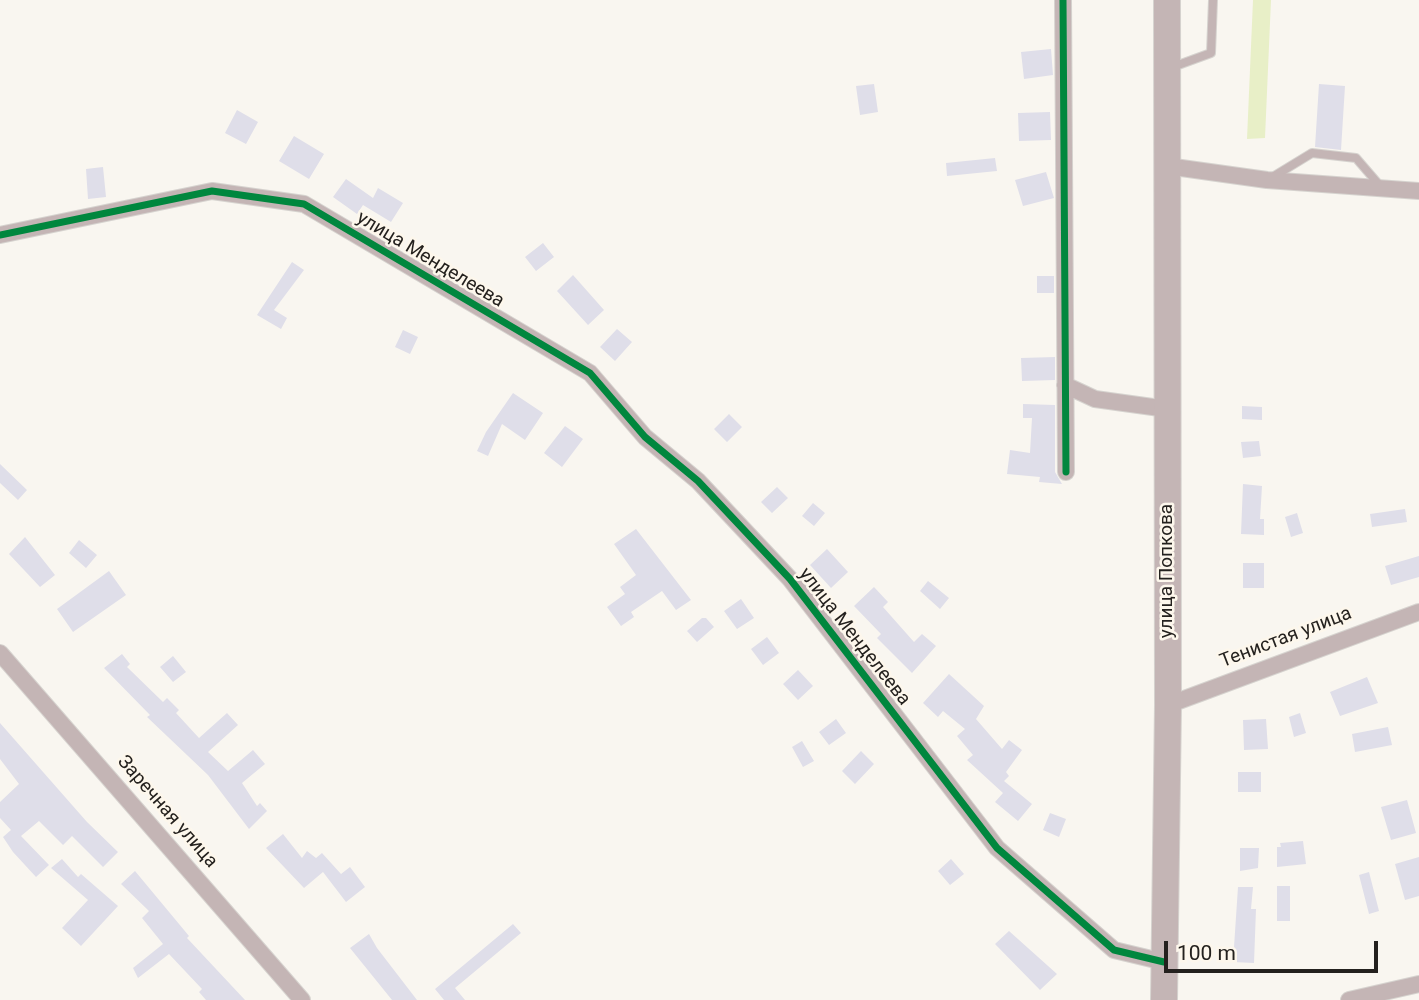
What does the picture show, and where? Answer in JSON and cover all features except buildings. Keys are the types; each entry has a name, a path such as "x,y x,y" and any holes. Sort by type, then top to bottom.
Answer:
{"main road":[{"name":"улица Попкова","path":"1164,1000 1168,705 1167,0"}],"street":[{"path":"1063,0 1066,472"},
{"path":"1166,154 1267,180 1419,191"},
{"name":"улица Менделеева","path":"0,235 212,191 304,204 590,373 645,437 698,481 790,579 997,848 1114,950 1164,962"},
{"path":"1065,385 1095,399 1167,409"},
{"name":"Тенистая улица","path":"1168,705 1419,612"},
{"name":"Заречная улица","path":"0,653 302,1000"},
{"path":"1349,1000 1419,984"}],"lane":[{"path":"1168,69 1211,53 1213,0"},
{"path":"1267,180 1312,153 1356,158 1383,189"}],"green space":[{"path":"1253,0 1271,0 1265,138 1247,139"}],"cycle path":[{"path":"1063,0 1066,472"},
{"path":"0,235 212,191 304,204 590,373 645,437 698,481 790,579 997,848 1114,950 1164,962"}]}
